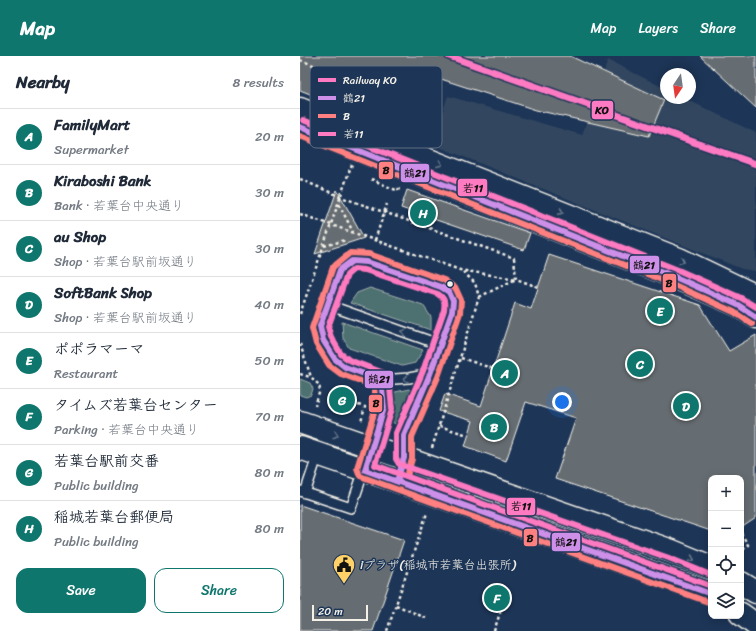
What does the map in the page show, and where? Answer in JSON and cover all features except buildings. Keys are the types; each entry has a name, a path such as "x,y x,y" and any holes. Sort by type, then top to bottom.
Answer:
{"street":[{"path":"300,109 310,113"},
{"path":"300,127 310,131"},
{"path":"352,148 675,277 738,305 756,317"},
{"path":"399,148 680,259 756,296"},
{"path":"300,422 672,551 708,566"},
{"path":"309,451 397,481 708,593"},
{"path":"744,585 756,592"},
{"path":"744,616 756,624"}],"lane":[{"path":"397,481 404,458 404,435 430,374 441,345 452,312 453,301 449,292 441,287 367,262 352,261 340,270 320,326 323,340 335,358 345,367 381,380 408,378 430,374"},
{"path":"328,305 441,345"},
{"path":"309,451 303,492 351,508 365,470 384,408 381,380"}],"path":[{"path":"300,60 315,66"},
{"path":"300,314 358,148"},
{"path":"300,179 341,198 514,258 516,279"},
{"path":"338,204 353,233"},
{"path":"375,240 386,204"},
{"path":"300,214 460,270 516,279 538,287"},
{"path":"324,246 346,240"},
{"path":"431,452 479,297 475,283 460,270"},
{"path":"479,297 516,279"},
{"path":"300,344 311,377 319,386 320,390 315,407"},
{"path":"461,358 494,368"},
{"path":"300,374 311,377"},
{"path":"358,405 366,407 361,423"},
{"path":"439,426 468,435"},
{"path":"387,631 427,512"},
{"path":"744,538 748,545 744,549"},
{"path":"494,631 505,598"},
{"path":"396,605 426,618"}],"shaded area":[{"path":"608,60 660,86 660,104 696,104 756,133 756,271 742,269 442,148 442,114 448,96 582,135"}],"green space":[{"path":"370,288 423,305 431,317 431,330 350,303 357,293"},
{"path":"342,322 423,350 415,363 402,366 349,348 343,338"},
{"path":"300,379 310,383 313,389 311,395 306,397 300,395"},
{"path":"409,389 411,392 398,426 391,421 394,407 391,393"}],"rail line":[{"name":"KO","path":"449,56 756,164"}],"transit line":[{"name":"若11","path":"303,120 310,123"},
{"name":"鶴21","path":"300,127 310,131"},
{"name":"B","path":"300,136 310,140"},
{"name":"B","path":"330,148 672,284 734,312 752,324"},
{"name":"鶴21","path":"352,148 675,277 738,305 756,317"},
{"name":"若11","path":"373,148 678,270 741,298 756,307"},
{"name":"B","path":"407,476 412,459 412,437 438,377 460,313 461,300 456,289 444,280 369,254 350,253 333,267 312,328 316,344 329,365 341,374 374,386 376,407 357,468 360,476 708,602"},
{"name":"鶴21","path":"397,481 404,458 404,435 430,374 452,312 453,301 449,292 441,287 367,262 352,261 340,270 320,326 323,340 335,359 345,367 381,380 384,408 365,470 708,593"},
{"name":"若11","path":"708,574 669,558 399,464 396,459 396,433 423,371 444,310 444,301 438,294 365,270 354,269 347,275 328,327 331,337 341,354 349,360 384,373 389,378 392,409 375,465 708,585"}],"place":[{"name":"稲城若葉台郵便局","path":"423,213"},
{"name":"ポポラマーマ","path":"660,311"},
{"name":"au Shop","path":"640,364"},
{"name":"FamilyMart","path":"505,373"},
{"name":"若葉台駅前交番","path":"342,400"},
{"name":"SoftBank Shop","path":"686,406"},
{"name":"Kiraboshi Bank","path":"494,427"},
{"name":"iプラザ(稲城市若葉台出張所)","path":"344,584"},
{"name":"タイムズ若葉台センター","path":"497,598"}]}
